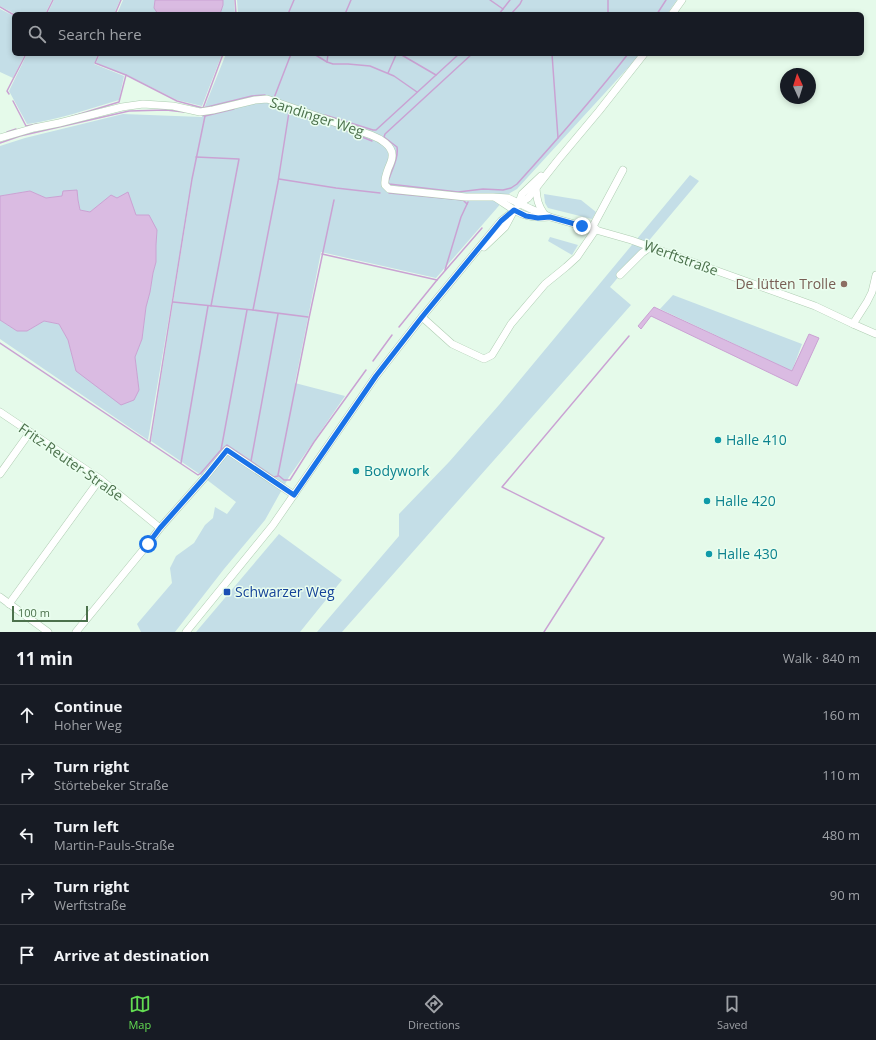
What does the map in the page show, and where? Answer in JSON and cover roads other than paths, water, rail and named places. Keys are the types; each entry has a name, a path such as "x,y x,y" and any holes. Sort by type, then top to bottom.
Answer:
{"street":[{"path":"673,12 682,0"},
{"path":"186,632 273,525 376,376 422,317 501,221 520,203 528,198 642,56"},
{"name":"Sandinger Weg","path":"0,138 34,128 122,107 143,104 173,106 200,112 255,100 267,99 371,135 380,140 390,148 392,152 392,157 384,180 384,185 389,189 466,197 508,198 520,203"},
{"path":"520,203 522,194 558,160"},
{"path":"422,317 452,344 484,359 492,355 511,324 545,284 577,257 594,229 622,170"},
{"path":"536,188 537,202 539,207 547,216"},
{"path":"493,197 514,210"},
{"name":"Werftstraße","path":"520,203 547,216 650,246 815,306 876,334"},
{"name":"Werftstraße","path":"514,210 526,216 538,218 547,216"},
{"path":"620,275 650,246"},
{"path":"853,324 872,292 876,275"},
{"name":"Fritz-Reuter-Straße","path":"0,412 100,479 160,528"},
{"path":"0,474 30,432"},
{"path":"76,632 160,528 227,450 294,495"},
{"path":"10,604 100,479"},
{"path":"0,597 48,632"}],"waterway":[{"path":"47,12 53,0"},
{"path":"116,12 121,0"},
{"path":"235,0 236,12"},
{"path":"289,12 294,0"},
{"path":"346,12 351,0"},
{"path":"490,0 503,9"},
{"path":"501,12 510,0"},
{"path":"513,12 522,0"},
{"path":"608,0 608,12"},
{"path":"658,12 666,0"},
{"path":"0,7 12,14"},
{"path":"9,94 7,91 25,56"},
{"path":"70,117 119,102 126,75 95,63 98,56"},
{"path":"203,108 222,56"},
{"path":"274,98 290,56"},
{"path":"317,56 327,62"},
{"path":"328,56 327,62 333,64 370,66 394,76 417,92"},
{"path":"388,73 396,56"},
{"path":"403,56 436,75"},
{"path":"325,115 376,130 457,56"},
{"path":"470,56 385,134 384,137 397,147 397,156 388,182 389,184 458,192 483,189 503,190 511,188 517,184 560,136 626,56"},
{"path":"552,56 558,138"},
{"path":"126,75 177,101 203,108 252,96 265,95"},
{"path":"13,101 26,126 37,124"},
{"path":"201,115 205,116 234,109"},
{"path":"0,143 20,136 129,111 166,110 184,112"},
{"path":"253,310 278,182 289,112 329,124"},
{"path":"150,442 192,179 205,116"},
{"path":"333,125 372,141"},
{"path":"7,132 16,129"},
{"path":"196,157 239,159 211,306"},
{"path":"279,179 380,193"},
{"path":"389,193 463,200 467,204"},
{"path":"334,200 278,475 284,480 290,480 314,442 366,370"},
{"path":"445,270 461,217 468,202"},
{"path":"399,327 482,228"},
{"path":"322,254 437,280"},
{"path":"173,302 308,317"},
{"path":"181,463 208,306"},
{"path":"221,450 247,310"},
{"path":"251,461 278,314"},
{"path":"373,361 392,335"},
{"path":"544,632 604,538 502,487 629,336"},
{"path":"0,343 198,475 227,445 274,477 278,476"}],"place":[{"name":"De lütten Trolle","path":"844,284"},
{"name":"Halle 410","path":"718,440"},
{"name":"Bodywork","path":"356,471"},
{"name":"Halle 420","path":"707,501"},
{"name":"Halle 430","path":"709,554"},
{"name":"Schwarzer Weg","path":"227,592"}]}
